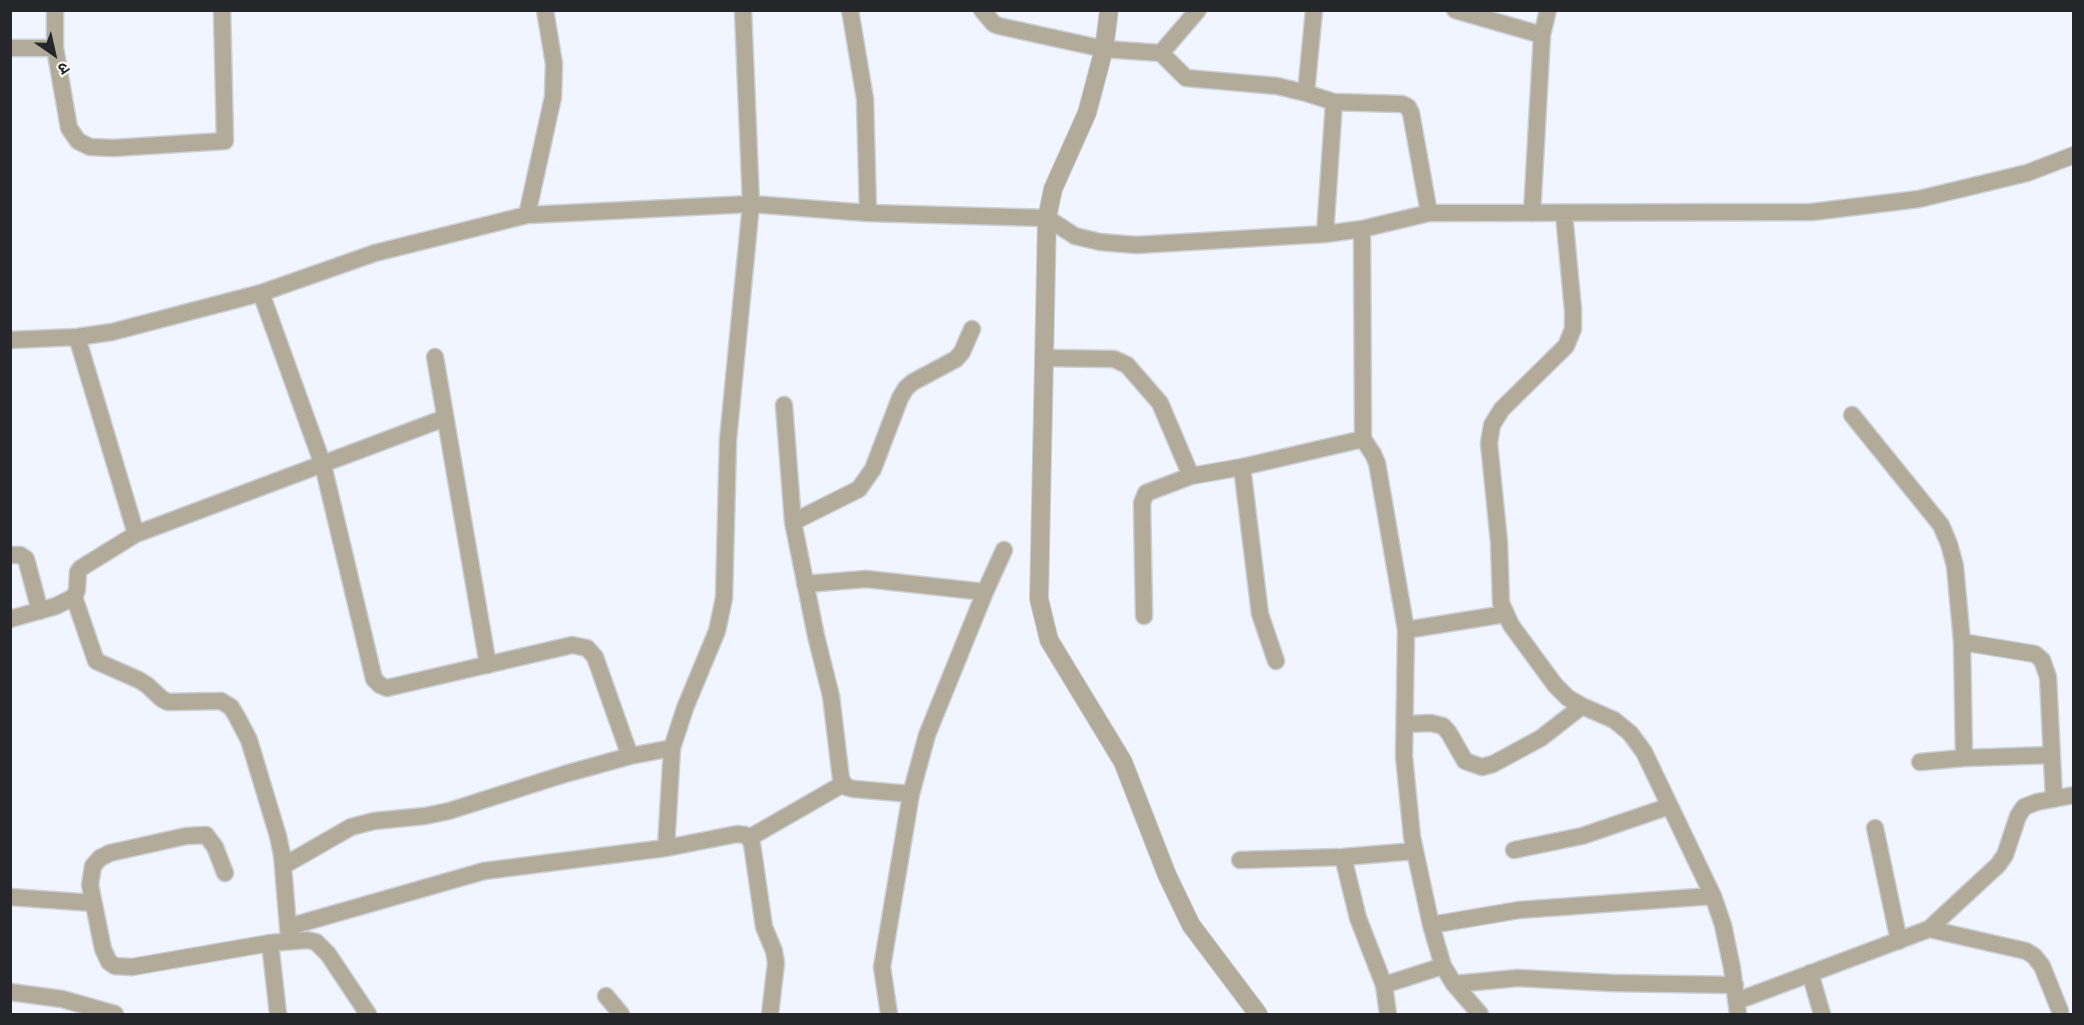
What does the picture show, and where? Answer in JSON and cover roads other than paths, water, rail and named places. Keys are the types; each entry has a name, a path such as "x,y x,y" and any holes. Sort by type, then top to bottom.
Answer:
{"street":[{"path":"55,10 55,48 69,128 78,141 90,147 113,148 225,141 222,10"},
{"path":"527,215 553,97 554,64 545,10"},
{"path":"666,848 672,748 685,708 717,631 724,598 728,440 751,204 743,10"},
{"path":"850,10 865,99 868,213"},
{"path":"982,10 994,24 1104,49 1161,53 1186,78 1277,86 1334,102 1402,104 1408,107 1411,113 1429,213"},
{"path":"1109,10 1104,49 1088,113 1053,189 1047,218 1039,599 1049,640 1123,762 1167,875 1191,925 1258,1014"},
{"path":"1161,53 1198,10"},
{"path":"1306,93 1314,10"},
{"path":"1455,10 1542,35"},
{"path":"1532,213 1542,35 1548,10"},
{"path":"10,48 55,48"},
{"path":"1324,234 1334,102"},
{"path":"10,340 77,337 112,332 261,294 375,253 527,215 751,204 868,213 1047,218 1074,236 1100,242 1136,245 1324,234 1362,229 1429,213 1812,212 1919,199 2027,173 2073,155"},
{"path":"1564,214 1573,329 1566,346 1502,409 1492,425 1489,443 1499,542 1500,596 1511,625 1555,686 1568,698 1614,720 1630,733 1644,752 1713,896 1723,925 1736,1000"},
{"path":"1362,229 1363,439 1377,463 1406,630 1404,756 1415,851 1431,925 1443,966 1454,984 1480,1014"},
{"path":"261,294 323,465 374,679 380,686 387,688 572,645 587,648 595,657 630,756"},
{"path":"793,522 859,489 873,469 906,388 956,359 962,352 972,329"},
{"path":"77,337 136,534"},
{"path":"435,357 488,665"},
{"path":"1044,358 1114,359 1127,365 1160,403 1191,476"},
{"path":"784,405 793,522 831,696 839,772 843,784 854,789 911,794"},
{"path":"1851,415 1941,525 1955,566 1962,642 1964,758"},
{"path":"10,620 66,602 74,597 77,590 78,572 81,568 136,534 446,418"},
{"path":"1144,616 1142,503 1146,493 1191,476 1242,468 1363,439"},
{"path":"1242,468 1260,614 1276,661"},
{"path":"889,1014 882,967 911,794 927,735 1004,550"},
{"path":"10,555 20,555 26,559 40,610"},
{"path":"805,584 866,579 985,592"},
{"path":"74,597 96,661 139,680 168,702 221,701 231,707 249,740 278,837 289,934"},
{"path":"1406,630 1505,614"},
{"path":"1962,642 2035,654 2042,660 2048,677 2054,799"},
{"path":"1405,724 1431,723 1443,726 1465,761 1482,767 1493,764 1541,738 1582,706"},
{"path":"283,866 351,827 374,821 449,811 565,774 630,756 672,748"},
{"path":"1920,762 2052,754"},
{"path":"749,838 843,784"},
{"path":"1454,984 1518,978 1612,984 1736,1000 1929,929 1998,865 2024,807 2073,795"},
{"path":"1514,850 1582,836 1670,806"},
{"path":"1875,828 1899,941"},
{"path":"225,873 215,847 206,835 186,836 110,853 100,858 93,866 90,885 103,949 109,962 115,966 132,967 270,943 289,934 484,871 666,848 737,834 749,838 752,844 764,927 774,951 776,963 770,1014"},
{"path":"1240,860 1343,857 1415,851"},
{"path":"1343,857 1358,918 1384,985 1388,1014"},
{"path":"1431,925 1519,910 1713,896"},
{"path":"10,897 93,903"},
{"path":"1929,929 2026,951 2034,956 2042,966 2060,1011"},
{"path":"289,934 316,942 323,948 368,1014"},
{"path":"270,943 278,1014"},
{"path":"1384,985 1443,966"},
{"path":"1810,973 1822,1014"},
{"path":"10,992 62,999 114,1014"},
{"path":"606,996 621,1014"}]}
